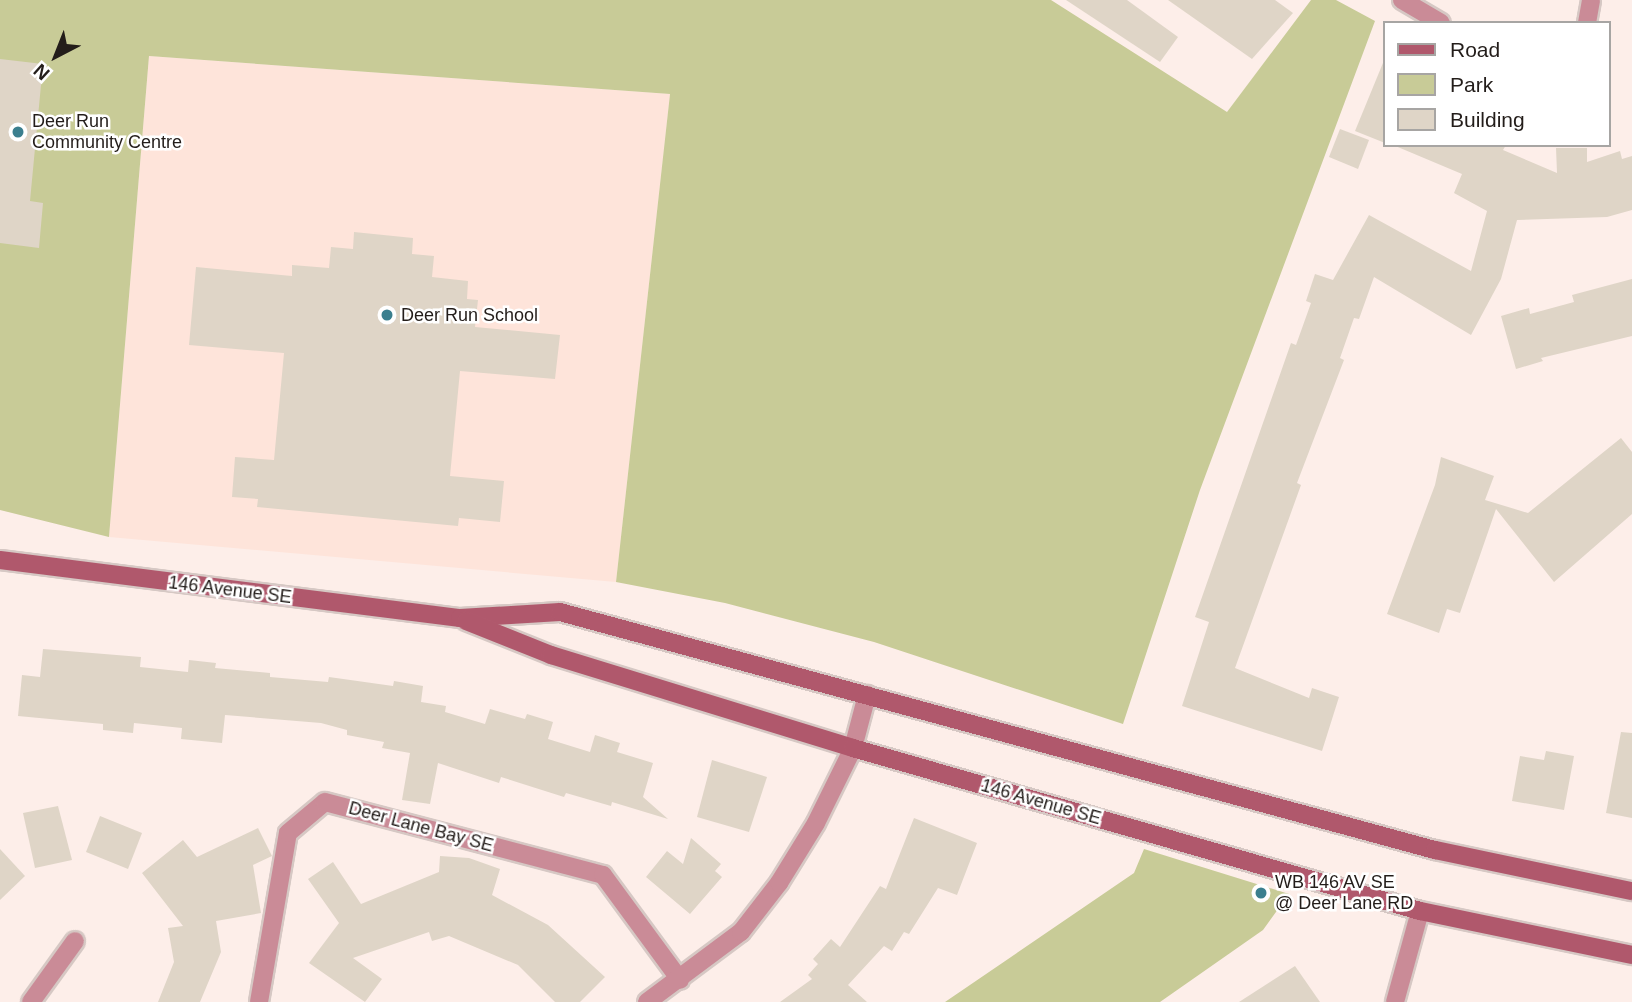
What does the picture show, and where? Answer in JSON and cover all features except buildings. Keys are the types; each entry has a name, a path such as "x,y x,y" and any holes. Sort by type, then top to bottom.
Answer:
{"street":[{"path":"1402,0 1438,21"},
{"path":"1587,21 1591,0"},
{"name":"146 Avenue SE","path":"0,560 460,618 560,612 1435,850 1632,891"},
{"name":"146 Avenue SE","path":"460,618 551,655 853,748 1420,911 1632,955"},
{"path":"647,1002 741,932 779,883 816,823 853,748 867,695"},
{"name":"Deer Lane Bay SE","path":"259,1002 288,833 325,802 603,875 680,980"},
{"path":"1395,1002 1420,911"},
{"path":"30,1002 75,941"}],"shaded area":[{"name":"Deer Run School","path":"149,56 670,94 616,582 109,537"}],"green space":[{"path":"0,0 1051,0 1227,112 1311,0 1336,0 1375,21 1200,490 1123,724 874,642 725,603 616,582 670,94 149,56 109,537 0,510"},
{"path":"1144,849 1289,894 1263,930 1160,1002 945,1002 1134,873"}],"place":[{"name":"Deer Run Community Centre","path":"18,132"},
{"name":"Deer Run School","path":"387,315"},
{"name":"WB 146 AV SE @ Deer Lane RD","path":"1261,893"}]}
